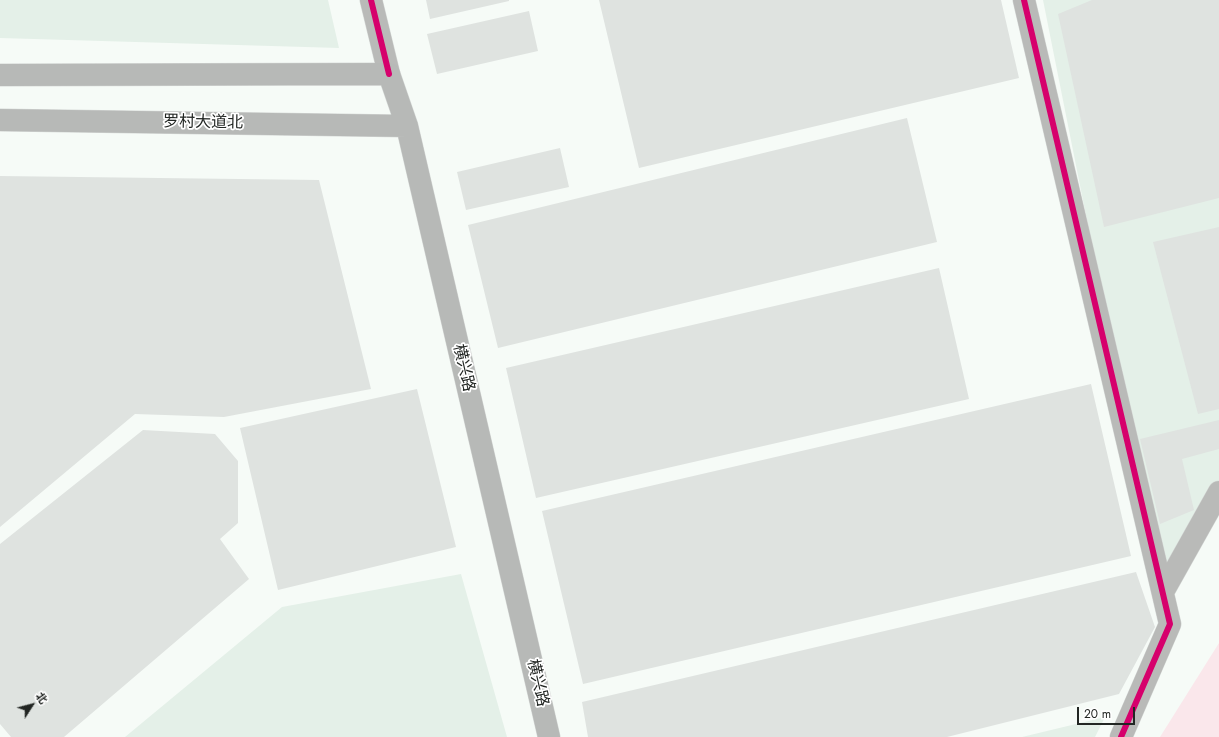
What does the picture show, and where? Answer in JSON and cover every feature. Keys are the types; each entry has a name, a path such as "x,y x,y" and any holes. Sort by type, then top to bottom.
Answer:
{"main road":[{"path":"0,75 389,74"},
{"name":"横兴路","path":"389,74 407,126 550,737"},
{"name":"罗村大道北","path":"0,120 407,126"}],"street":[{"name":"横兴路","path":"371,0 389,74"},
{"path":"1024,0 1170,624 1121,737"},
{"path":"1163,592 1219,492"}],"shaded area":[{"path":"0,0 328,0 339,48 0,38"},
{"path":"1043,0 1219,0 1219,480 1164,569 1130,436"},
{"path":"461,574 507,737 125,737 282,607"},
{"path":"1219,643 1219,737 1160,737"},
{"path":"1105,717 1095,737 1022,737"}],"building":[{"path":"426,0 509,0 509,1 430,19"},
{"path":"599,0 1001,0 1019,78 639,168"},
{"path":"1092,0 1219,0 1219,198 1104,227 1058,14"},
{"path":"529,11 538,51 437,74 427,34"},
{"path":"907,118 937,242 498,348 468,225"},
{"path":"560,148 569,187 466,210 457,172"},
{"path":"0,176 319,180 371,389 224,417 135,414 0,527"},
{"path":"1219,227 1219,409 1198,414 1153,242"},
{"path":"939,268 969,399 536,498 506,368"},
{"path":"1091,384 1131,556 583,684 542,511"},
{"path":"417,389 456,547 278,590 240,428"},
{"path":"1219,420 1219,449 1182,459 1194,510 1160,524 1140,439"},
{"path":"143,430 215,434 238,461 238,523 220,539 249,579 64,737 11,737 0,724 0,544"},
{"path":"1136,572 1155,627 1119,694 947,737 588,737 582,702"}],"cycle path":[{"path":"371,0 389,74"},
{"path":"1024,0 1170,624 1121,737"}]}
